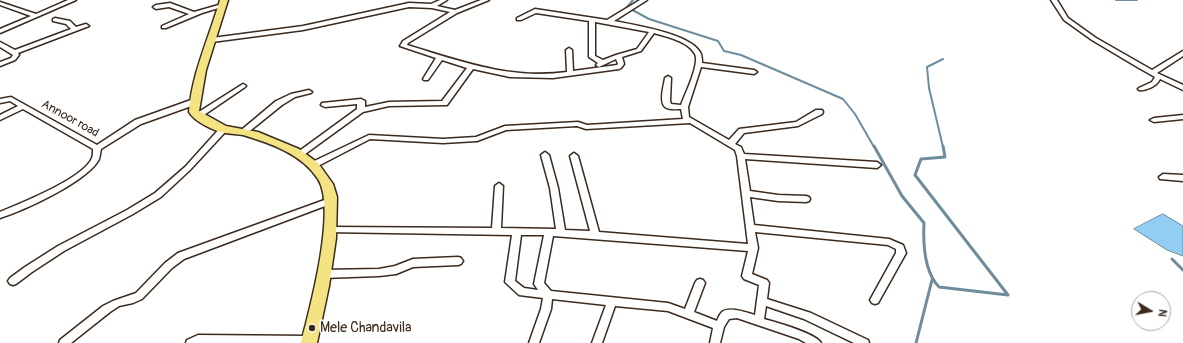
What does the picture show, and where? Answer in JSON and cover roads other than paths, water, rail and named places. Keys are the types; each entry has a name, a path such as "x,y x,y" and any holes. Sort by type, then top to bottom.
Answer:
{"main road":[{"path":"223,3 194,102 194,112 224,129 243,132 280,144 301,154 313,165 327,184 330,201 330,230 323,274 309,342"}],"street":[{"path":"0,31 34,15 73,0"},
{"path":"432,6 444,0"},
{"path":"486,0 455,12 405,42 403,46 471,67 510,75 570,74 619,67 621,64 618,56"},
{"path":"608,23 644,0"},
{"path":"1054,0 1066,19 1094,39 1152,73 1183,88"},
{"path":"1,3 34,15"},
{"path":"164,27 223,3"},
{"path":"212,40 315,28 409,5 432,6 455,12"},
{"path":"156,6 170,6 193,14"},
{"path":"518,19 535,11 653,30 676,37 691,44 699,56 698,65 684,107 686,118 731,143 738,149 741,156 753,248 747,276 764,283 759,321"},
{"path":"55,20 68,22 75,30"},
{"path":"592,21 592,57 603,63"},
{"path":"0,44 14,52 86,26"},
{"path":"582,73 618,56 639,50 653,30"},
{"path":"569,50 570,74"},
{"path":"0,64 13,59 16,56 14,52"},
{"path":"1152,73 1183,53"},
{"path":"426,79 440,58"},
{"path":"698,65 754,72"},
{"path":"301,154 361,110 389,104 444,103 471,67"},
{"path":"1141,89 1155,83 1159,76"},
{"path":"668,78 666,100 668,106 684,107"},
{"path":"198,115 243,86"},
{"path":"243,132 280,103 293,95 309,92"},
{"name":"Annoor road","path":"0,100 11,99 96,148 138,122 194,102"},
{"path":"326,104 361,101 361,110"},
{"path":"0,118 24,106"},
{"path":"731,143 742,131 798,124 819,112"},
{"path":"1154,120 1183,117"},
{"path":"313,165 369,137 443,141 477,139 505,128 578,124 586,127 691,121"},
{"path":"13,281 26,270 72,241 148,202 174,180 224,129"},
{"path":"0,215 58,190 87,168 96,159 96,148"},
{"path":"545,155 554,188 561,233"},
{"path":"574,156 595,236"},
{"path":"741,156 877,165"},
{"path":"1163,176 1183,178"},
{"path":"496,232 499,186"},
{"path":"746,193 778,198 806,199"},
{"path":"64,343 105,310 122,300 131,300 138,296 168,264 181,256 330,201"},
{"path":"750,228 889,242 897,245 900,247 901,253 875,300"},
{"path":"330,230 549,232 753,248"},
{"path":"517,232 510,282 522,292 668,307 719,326"},
{"path":"534,343 546,309 548,295 539,284 549,232"},
{"path":"323,274 380,272 397,270 413,263 458,261"},
{"path":"688,314 700,283"},
{"path":"597,342 612,301"},
{"path":"762,301 807,316 864,343"},
{"path":"715,343 719,326 726,315 737,314 802,336 816,343"},
{"path":"191,343 198,339 309,342"}],"water":[{"path":"1163,214 1183,226 1183,256 1167,250 1134,229"}],"waterway":[{"path":"633,0 627,7 649,19 718,41 724,51 741,55 843,99 855,114 874,147"},
{"path":"1116,0 1137,0"},
{"path":"943,59 927,67 929,88 943,147"},
{"path":"874,146 902,196 924,223 924,249 927,266 930,274 939,287 1008,295 915,175 921,159 945,157 943,146"},
{"path":"1172,259 1183,270"},
{"path":"916,343 932,280"}],"place":[{"name":"Mele Chandavila","path":"312,328"}]}
